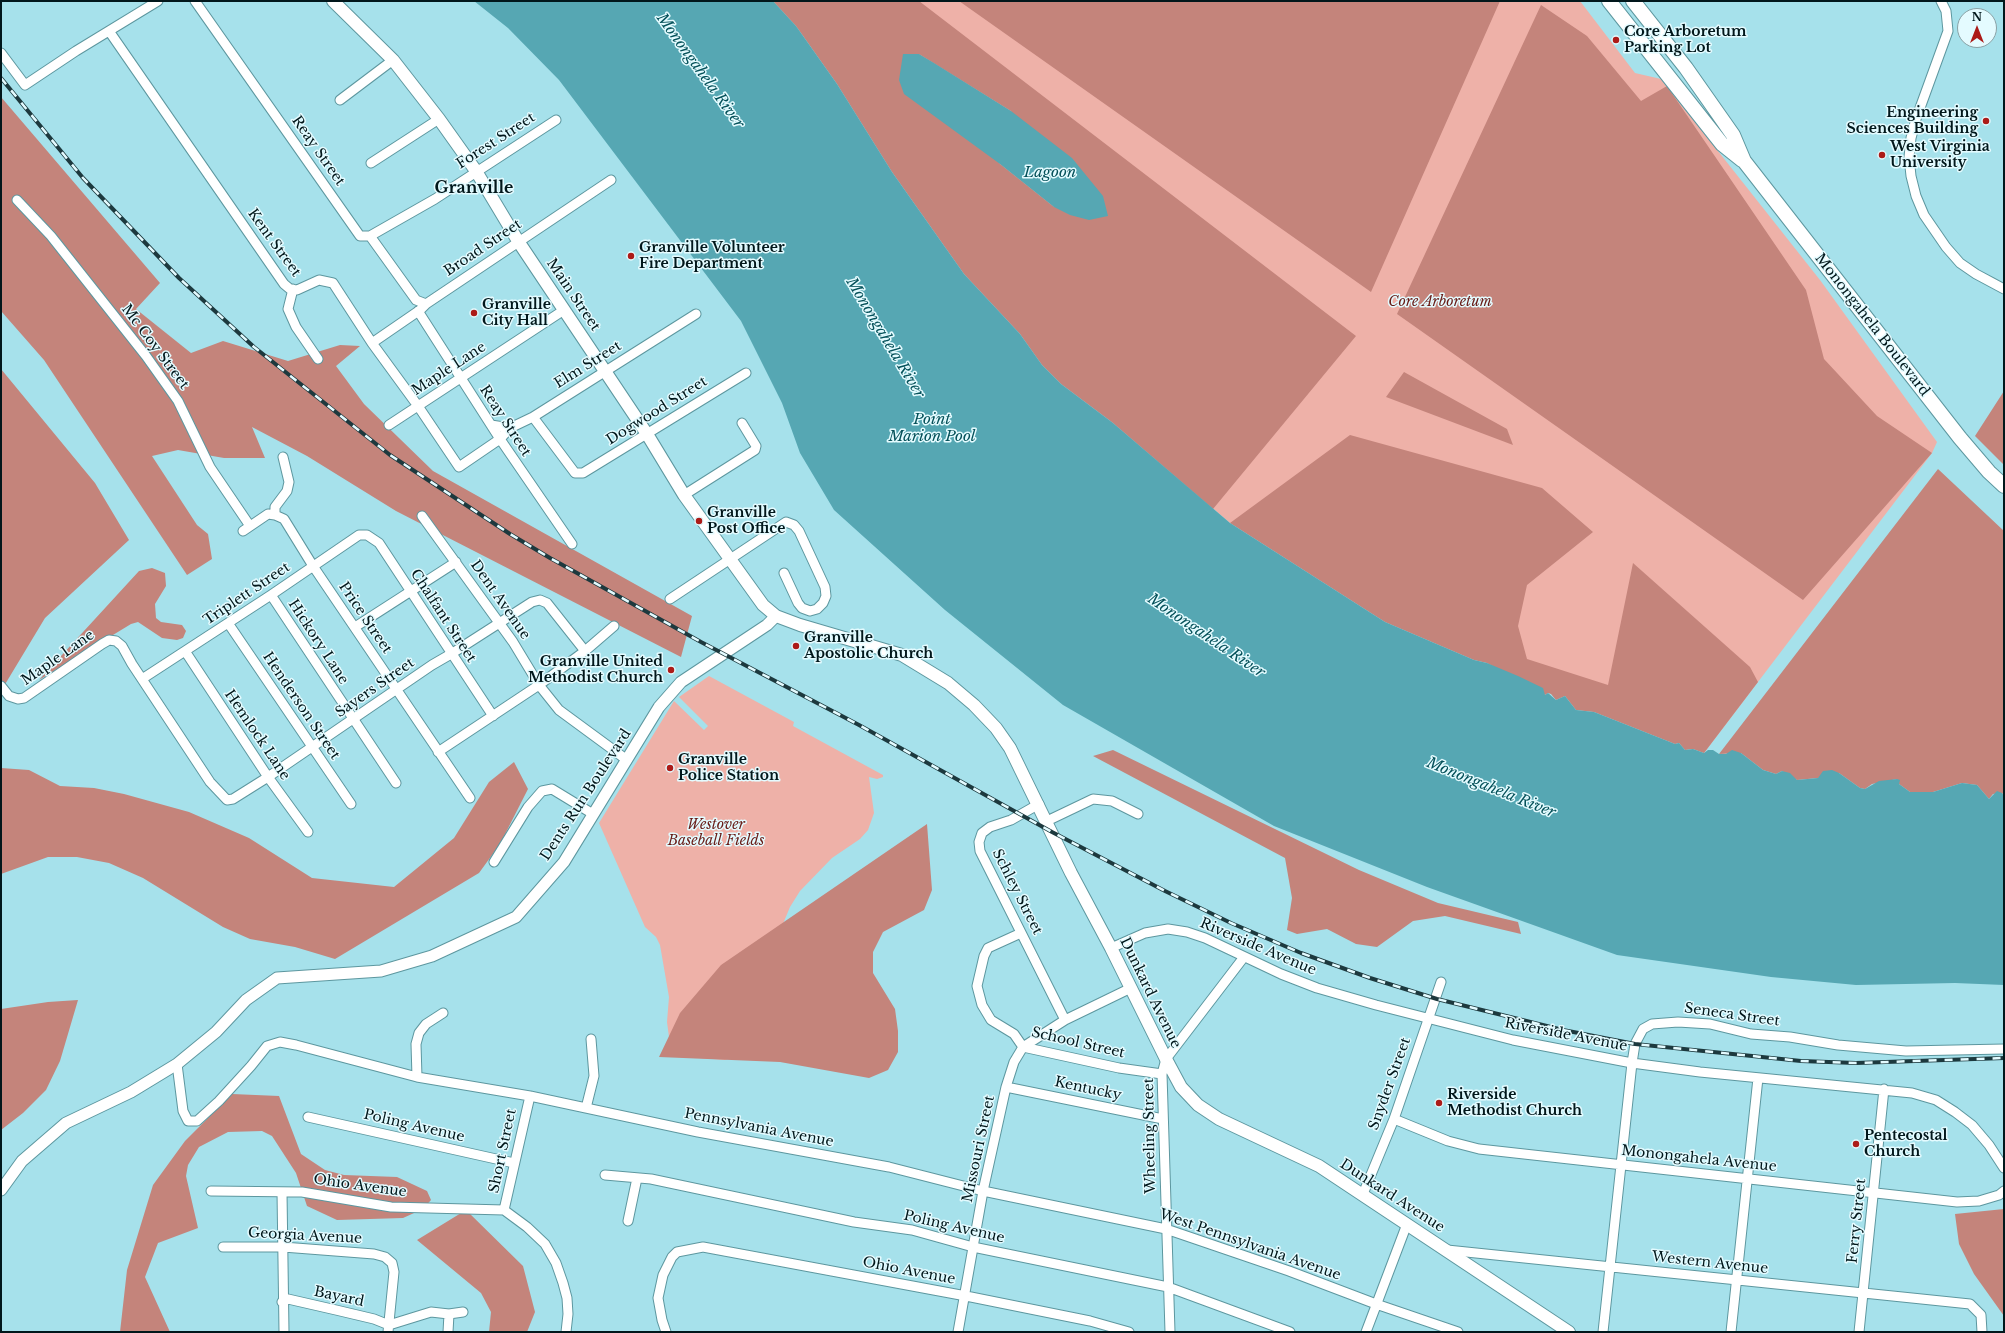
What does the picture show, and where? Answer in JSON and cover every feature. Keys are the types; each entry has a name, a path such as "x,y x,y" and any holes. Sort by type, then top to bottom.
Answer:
{"main road":[{"name":"Main Street","path":"333,1 393,60 476,171 518,241 647,434 684,495 763,605 776,616"},
{"name":"Monongahela Boulevard","path":"1609,1 1722,144 1744,161"},
{"name":"Monongahela Boulevard","path":"1633,1 1686,68 1732,135 1744,161 1960,438 2004,486"},
{"name":"Dunkard Avenue","path":"776,616 835,636 902,655 948,683 996,728 1010,748 1039,804 1071,873 1111,948 1181,1087 1198,1105 1219,1119 1319,1166 1568,1332"}],"street":[{"path":"1,53 20,81 25,85 158,1"},
{"name":"Reay Street","path":"196,1 360,236 370,236 416,300 426,304"},
{"path":"1941,1 1946,11 1948,31 1916,119 1911,138 1909,157 1911,176 1916,196 1924,215 1946,247 1960,262 1976,274 2004,289"},
{"name":"Kent Street","path":"109,31 284,284 297,290 320,280 333,283 372,343 418,406 459,467 500,439"},
{"path":"340,100 393,60"},
{"path":"371,163 439,120"},
{"name":"Forest Street","path":"370,236 435,199 556,120"},
{"name":"Broad Street","path":"372,343 518,241 612,180"},
{"name":"Mc Coy Street","path":"17,200 51,236 146,356 174,394 210,467 247,528 268,514 275,515"},
{"path":"293,289 288,309 296,327 318,359"},
{"name":"Maple Lane","path":"389,425 564,310"},
{"name":"Reay Street","path":"418,311 500,439 572,544"},
{"name":"Elm Street","path":"510,428 533,416 696,314"},
{"name":"Dogwood Street","path":"533,416 575,472 583,473 746,373"},
{"path":"684,495 755,450 756,446 742,423"},
{"path":"491,425 510,428"},
{"path":"500,439 510,428"},
{"path":"275,515 275,507 287,491 289,482 283,457"},
{"name":"Price Street","path":"275,515 284,519 313,566 470,798"},
{"name":"Dent Avenue","path":"422,516 500,623 539,685 559,710 628,760"},
{"path":"670,599 786,522 794,525 799,531 825,587 826,596 823,603 817,609 810,611 802,608 798,603 784,573"},
{"name":"Triplett Street","path":"142,679 271,595 359,535 367,535"},
{"name":"Chalfant Street","path":"367,535 379,543 493,716"},
{"path":"354,627 456,562"},
{"name":"Hickory Lane","path":"271,595 396,783"},
{"name":"Sayers Street","path":"142,679 210,782 227,800 233,800 353,720 432,664 452,654 532,602 540,600 547,603 585,651"},
{"path":"807,627 810,611"},
{"name":"Dents Run Boulevard","path":"1,1190 22,1161 66,1123 131,1092 177,1064 216,1032 246,1000 277,978 381,971 432,956 516,917 564,862 628,760 659,707 681,682 767,625 776,616"},
{"name":"Henderson Street","path":"228,623 351,804"},
{"path":"438,752 539,685 585,651 614,626"},
{"name":"Maple Lane","path":"1,686 9,696 18,699 24,698 32,694 109,640 122,646 142,679"},
{"name":"Hemlock Lane","path":"185,651 268,777 308,832"},
{"path":"494,862 528,807 542,791 552,789 593,814"},
{"path":"1047,821 1093,800 1112,801 1138,814"},
{"name":"Schley Street","path":"1039,804 1011,820 990,827 982,833 979,842 980,851 1065,1020"},
{"name":"Riverside Avenue","path":"1111,948 1145,933 1168,929 1187,932 1205,938 1244,957 1318,988 1513,1040 1632,1063 1758,1078 1884,1089 1912,1093 1936,1100 1972,1125 2004,1168"},
{"name":"School Street","path":"1021,933 988,948 984,956 977,986 980,1001 991,1020 1014,1034 1023,1047 1119,1068 1162,1074"},
{"path":"1166,1059 1244,957"},
{"name":"Snyder Street","path":"1363,1194 1394,1119 1441,982"},
{"name":"Missouri Street","path":"958,1332 966,1296 983,1191 1006,1087 1014,1062 1023,1047 1065,1020 1131,988"},
{"path":"416,1077 416,1044 419,1033 426,1024 443,1013"},
{"name":"Seneca Street","path":"1603,1332 1632,1063 1635,1044 1643,1029 1652,1024 1663,1022 1710,1024 1751,1034 1790,1037 1838,1045 1906,1051 2004,1049"},
{"path":"586,1108 594,1076 591,1039"},
{"path":"177,1064 183,1111 188,1121 197,1121 219,1102 267,1046 280,1042 416,1077 530,1096"},
{"name":"Wheeling Street","path":"1166,1059 1162,1074 1170,1332"},
{"path":"1731,1332 1746,1178 1758,1078"},
{"name":"Kentucky","path":"1006,1087 1163,1119"},
{"name":"Ferry Street","path":"1859,1332 1875,1192 1884,1089"},
{"name":"Pennsylvania Avenue","path":"530,1096 698,1132 889,1168 983,1191"},
{"name":"Short Street","path":"530,1096 504,1210 527,1227 545,1244 556,1263 564,1283 567,1298 568,1314 566,1332"},
{"name":"Poling Avenue","path":"308,1117 514,1163"},
{"name":"Monongahela Avenue","path":"1394,1119 1463,1146 1957,1202 1979,1201 1999,1195 2004,1191"},
{"name":"Poling Avenue","path":"605,1175 651,1179 854,1222 912,1230 973,1247 1168,1287 1290,1332"},
{"path":"628,1221 637,1178"},
{"name":"Ohio Avenue","path":"211,1191 302,1192 391,1207 504,1210"},
{"name":"West Pennsylvania Avenue","path":"983,1191 1166,1229 1289,1271 1376,1304 1458,1332"},
{"path":"282,1192 282,1302 284,1332"},
{"path":"1366,1332 1407,1224"},
{"name":"Ohio Avenue","path":"666,1332 658,1298 663,1275 672,1257 677,1252 704,1246 1090,1321 1129,1332"},
{"name":"Georgia Avenue","path":"223,1247 283,1247 374,1254 385,1257 392,1263 394,1272 388,1311 388,1328"},
{"name":"Western Avenue","path":"1447,1250 1970,1304 1981,1315 1982,1332"},
{"name":"Bayard","path":"282,1302 288,1300 374,1319 388,1328"},
{"path":"388,1328 431,1312 449,1314 463,1312"},
{"path":"448,1332 449,1314"}],"green space":[{"name":"Core Arboretum","path":"773,1 1580,1 1635,73 1661,79 1820,280 1937,442 1932,453 1704,753 1230,523 1113,423 796,26"},
{"path":"773,1 919,1 1356,336 1213,509 1113,423 1061,384 1042,365 1020,334 964,274 892,172 837,84 796,26","holes":["919,54 1011,111 1054,207 1000,164"]},
{"path":"959,1 1500,1 1371,292"},
{"path":"1541,5 1587,36 1641,101 1667,86 1806,290 1824,359 1877,416 1932,453 1803,600 1397,314"},
{"path":"1,97 160,283 136,309 191,353 223,341 288,361 340,345 360,346 336,366 364,404 433,471 692,616 681,657 396,511 307,456 252,427 265,458 224,458 178,450 152,456 197,525 208,534 212,559 187,575 44,360 1,311"},
{"path":"1,369 95,483 129,540 45,618 1,691"},
{"path":"1404,372 1507,429 1513,445 1386,397"},
{"path":"2004,391 2004,465 1975,436"},
{"path":"1350,435 1542,488 1593,532 1527,585 1518,626 1527,659 1608,685 1633,563 1750,667 1758,682 1704,753 1693,749 1685,750 1679,743 1675,744 1594,712 1576,710 1565,696 1556,700 1551,694 1548,693 1545,695 1487,663 1474,660 1385,622 1230,523"},
{"path":"1938,469 2004,531 2004,796 2002,793 1993,794 1989,799 1977,785 1962,783 1933,792 1910,792 1899,784 1897,779 1872,784 1865,789 1860,788 1839,773 1818,778 1797,780 1782,771 1776,774 1763,770 1741,753 1719,754"},
{"path":"152,568 165,573 166,586 155,604 156,618 161,622 182,625 186,631 183,638 177,640 162,638 138,622 131,624 39,680 139,571"},
{"name":"Westover Baseball Fields","path":"709,676 794,722 793,726 883,775 883,777 877,779 869,777 874,813 868,830 860,839 832,858 800,891 790,907 726,1060 700,1058 669,1037 667,1022 669,997 660,945 656,937 645,927 599,823 674,701 704,730 708,726 679,697"},
{"path":"1113,750 1359,870 1438,903 1518,922 1521,934 1445,916 1413,921 1377,947 1356,944 1327,929 1297,934 1287,930 1292,898 1285,858 1093,756"},
{"path":"514,762 528,789 500,844 479,873 335,959 295,947 250,939 223,927 143,878 109,863 77,857 48,857 1,874 1,768 29,770 60,786 94,788 124,794 189,812 249,838 312,878 394,887 454,838 489,782"},
{"path":"927,824 932,890 924,910 883,932 873,952 873,973 895,1009 898,1031 898,1052 888,1070 869,1078 780,1062 659,1057 680,1013 721,965"},
{"path":"78,1000 60,1061 46,1090 23,1113 1,1130 1,1009 48,1002"},
{"path":"232,1094 279,1096 301,1154 325,1170 344,1175 397,1177 427,1191 431,1200 423,1209 403,1218 337,1220 307,1206 296,1173 272,1136 262,1131 228,1132 199,1147 188,1165 186,1176 198,1228 158,1243 145,1277 170,1332 120,1332 127,1270 153,1185 185,1141"},
{"path":"2004,1209 2004,1316 1974,1274 1959,1244 1955,1214"},
{"path":"466,1210 523,1266 535,1312 527,1332 489,1332 491,1312 481,1293 417,1240"}],"water":[{"name":"Point Marion Pool","path":"474,1 773,1 796,26 837,84 892,172 964,274 1020,334 1042,365 1061,384 1113,423 1230,523 1385,622 1474,660 1487,663 1518,676 1543,688 1545,695 1548,693 1556,700 1565,696 1576,710 1594,712 1675,744 1679,743 1685,750 1693,749 1704,753 1708,750 1713,750 1719,754 1726,754 1732,750 1741,753 1763,770 1776,774 1782,771 1790,773 1797,780 1818,778 1823,771 1832,770 1839,773 1860,788 1865,789 1879,781 1897,779 1900,780 1899,784 1910,792 1933,792 1962,783 1977,785 1989,799 1997,791 2002,793 2004,796 2004,985 1955,983 1856,985 1771,977 1617,955 1427,887 1274,826 1063,705 945,610 834,510 800,453 782,403 741,321 559,80 508,28"},
{"name":"Lagoon","path":"903,54 919,54 934,63 1011,111 1072,158 1103,196 1108,216 1089,220 1070,215 1054,207 1000,164 904,94 899,80"}],"railway":[{"path":"1,78 83,178 179,278 254,347 390,455 510,534 550,558 701,642 859,725 1052,832 1165,891 1231,923 1301,953 1370,978 1437,999 1563,1030 1635,1044 1801,1061 1856,1063 2004,1058"}],"place":[{"name":"Core Arboretum Parking Lot","path":"1616,40"},
{"name":"Engineering Sciences Building","path":"1986,121"},
{"name":"West Virginia University","path":"1882,155"},
{"name":"Granville Volunteer Fire Department","path":"631,256"},
{"name":"Granville City Hall","path":"474,313"},
{"name":"Granville Post Office","path":"699,521"},
{"name":"Granville Apostolic Church","path":"796,646"},
{"name":"Granville United Methodist Church","path":"671,670"},
{"name":"Granville Police Station","path":"670,768"},
{"name":"Riverside Methodist Church","path":"1439,1103"},
{"name":"Pentecostal Church","path":"1856,1144"}],"district":[{"name":"Granville","path":"474,188"}],"water label":[{"name":"Monongahela River","path":"700,71"},
{"name":"Monongahela River","path":"885,338"},
{"name":"Monongahela River","path":"1206,636"},
{"name":"Monongahela River","path":"1491,788"}]}
